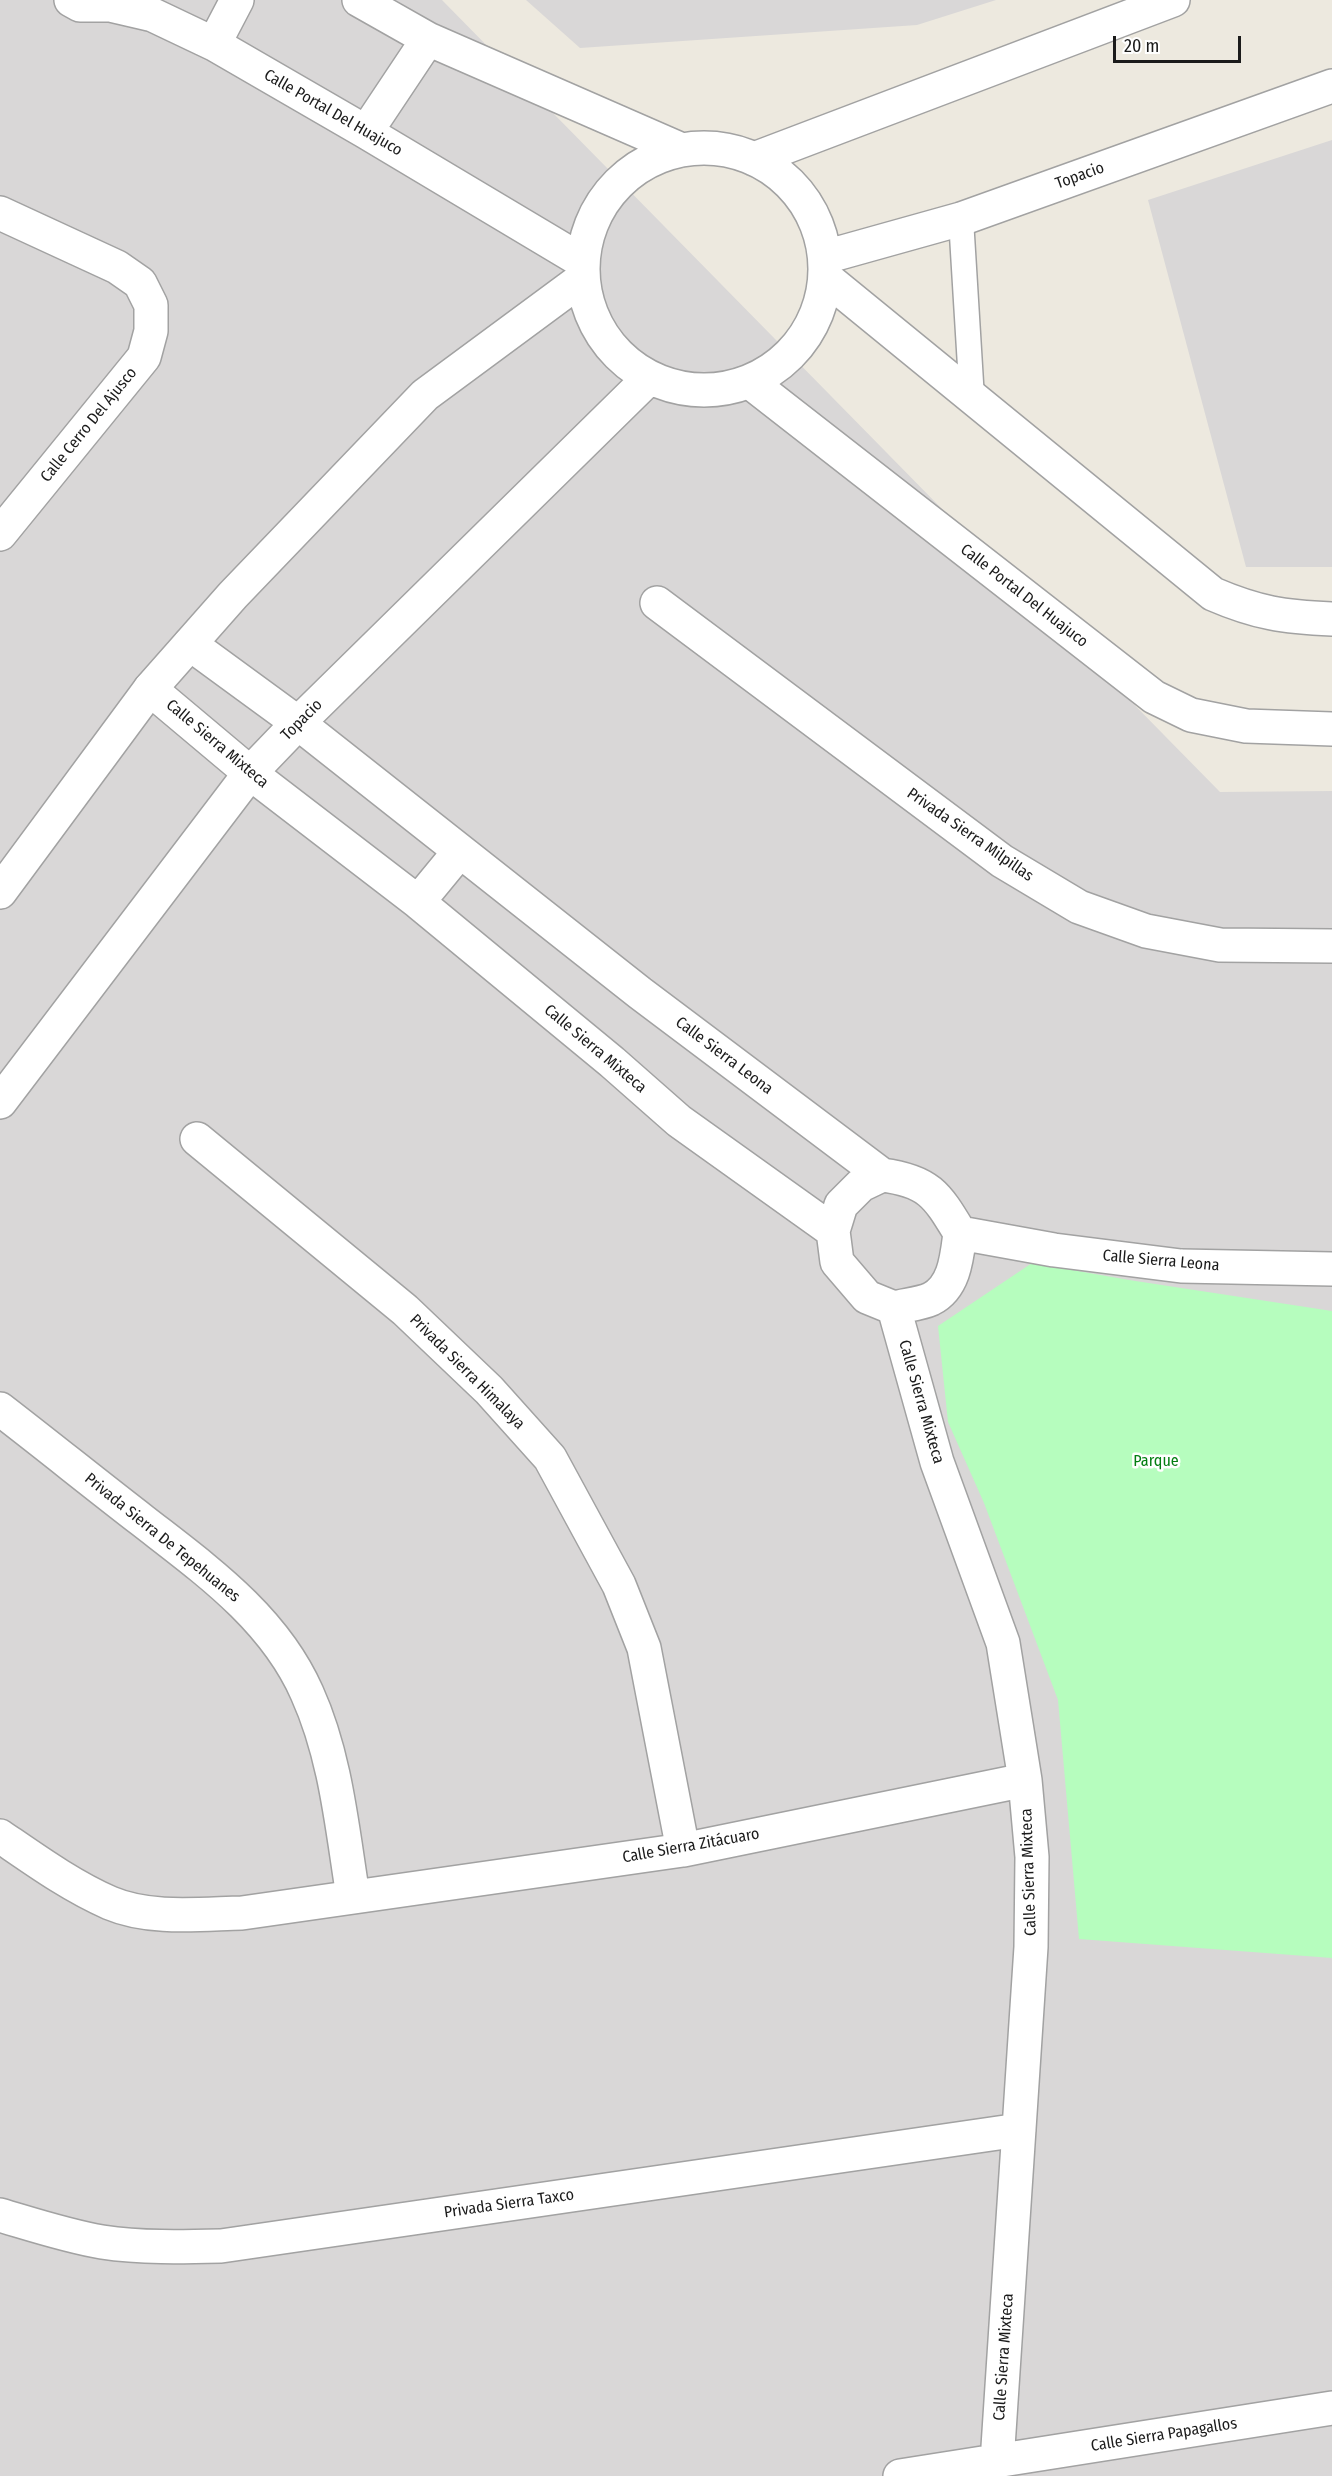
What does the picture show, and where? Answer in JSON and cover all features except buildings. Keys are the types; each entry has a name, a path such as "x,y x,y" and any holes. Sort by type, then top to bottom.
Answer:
{"street":[{"path":"214,44 237,0"},
{"path":"359,0 428,39 682,150"},
{"path":"754,159 1173,0"},
{"name":"Calle Portal Del Huajuco","path":"78,2 110,5 153,15 214,44 366,132 582,270"},
{"path":"366,132 428,39"},
{"name":"Topacio","path":"825,268 1332,86"},
{"path":"719,149 754,159 789,183 814,217 825,268 814,322 788,358 750,382 716,391 682,389 649,378 616,353 592,319 582,270 591,222 613,188 644,163 682,150 719,149"},
{"name":"Calle Cerro Del Ajusco","path":"0,213 117,267 140,283 151,305 151,332 144,357 0,534"},
{"path":"825,268 972,399 1213,594 1245,608 1286,617 1332,619"},
{"path":"0,892 150,689 233,595 425,395 582,270"},
{"name":"Topacio","path":"0,1102 250,773 649,378"},
{"name":"Calle Portal Del Huajuco","path":"750,382 1154,698 1191,715 1246,726 1332,729"},
{"name":"Privada Sierra Milpillas","path":"657,603 1002,861 1079,907 1146,931 1220,945 1332,946"},
{"name":"Calle Sierra Leona","path":"190,644 298,723 640,993 882,1175 908,1178 939,1198 960,1233 1054,1250 1181,1266 1332,1269"},
{"name":"Calle Sierra Mixteca","path":"150,689 250,773 418,902 612,1062 679,1121 833,1231"},
{"path":"418,902 460,851"},
{"name":"Privada Sierra Himalaya","path":"197,1139 405,1310 489,1389 550,1458 619,1585 644,1647 683,1850"},
{"path":"882,1175 861,1185 841,1205 833,1231 837,1262 867,1297 894,1308 932,1299 947,1284 955,1266 960,1233"},
{"name":"Calle Sierra Mixteca","path":"894,1308 937,1462 1003,1643 1025,1780 1032,1857 1031,1947 997,2462"},
{"name":"Privada Sierra De Tepehuanes","path":"0,1409 218,1580 262,1622 280,1646 307,1692 326,1741 353,1896"},
{"name":"Calle Sierra Zitácuaro","path":"0,1836 48,1868 112,1903 144,1911 183,1914 242,1913 683,1850 1025,1780"},
{"name":"Privada Sierra Taxco","path":"0,2215 58,2233 103,2242 160,2248 221,2246 1019,2130"},
{"name":"Calle Sierra Papagallos","path":"900,2476 1332,2408"}],"lane":[{"path":"961,219 972,399"}],"shaded area":[{"path":"0,0 442,0 1220,792 1332,791 1332,2476 0,2476"},
{"path":"526,0 996,0 917,25 580,48"},
{"path":"1332,140 1332,567 1246,567 1148,200"}],"green space":[{"name":"Parque","path":"1032,1263 1332,1311 1332,1958 1079,1939 1058,1700 984,1503 948,1422 938,1326"}]}
